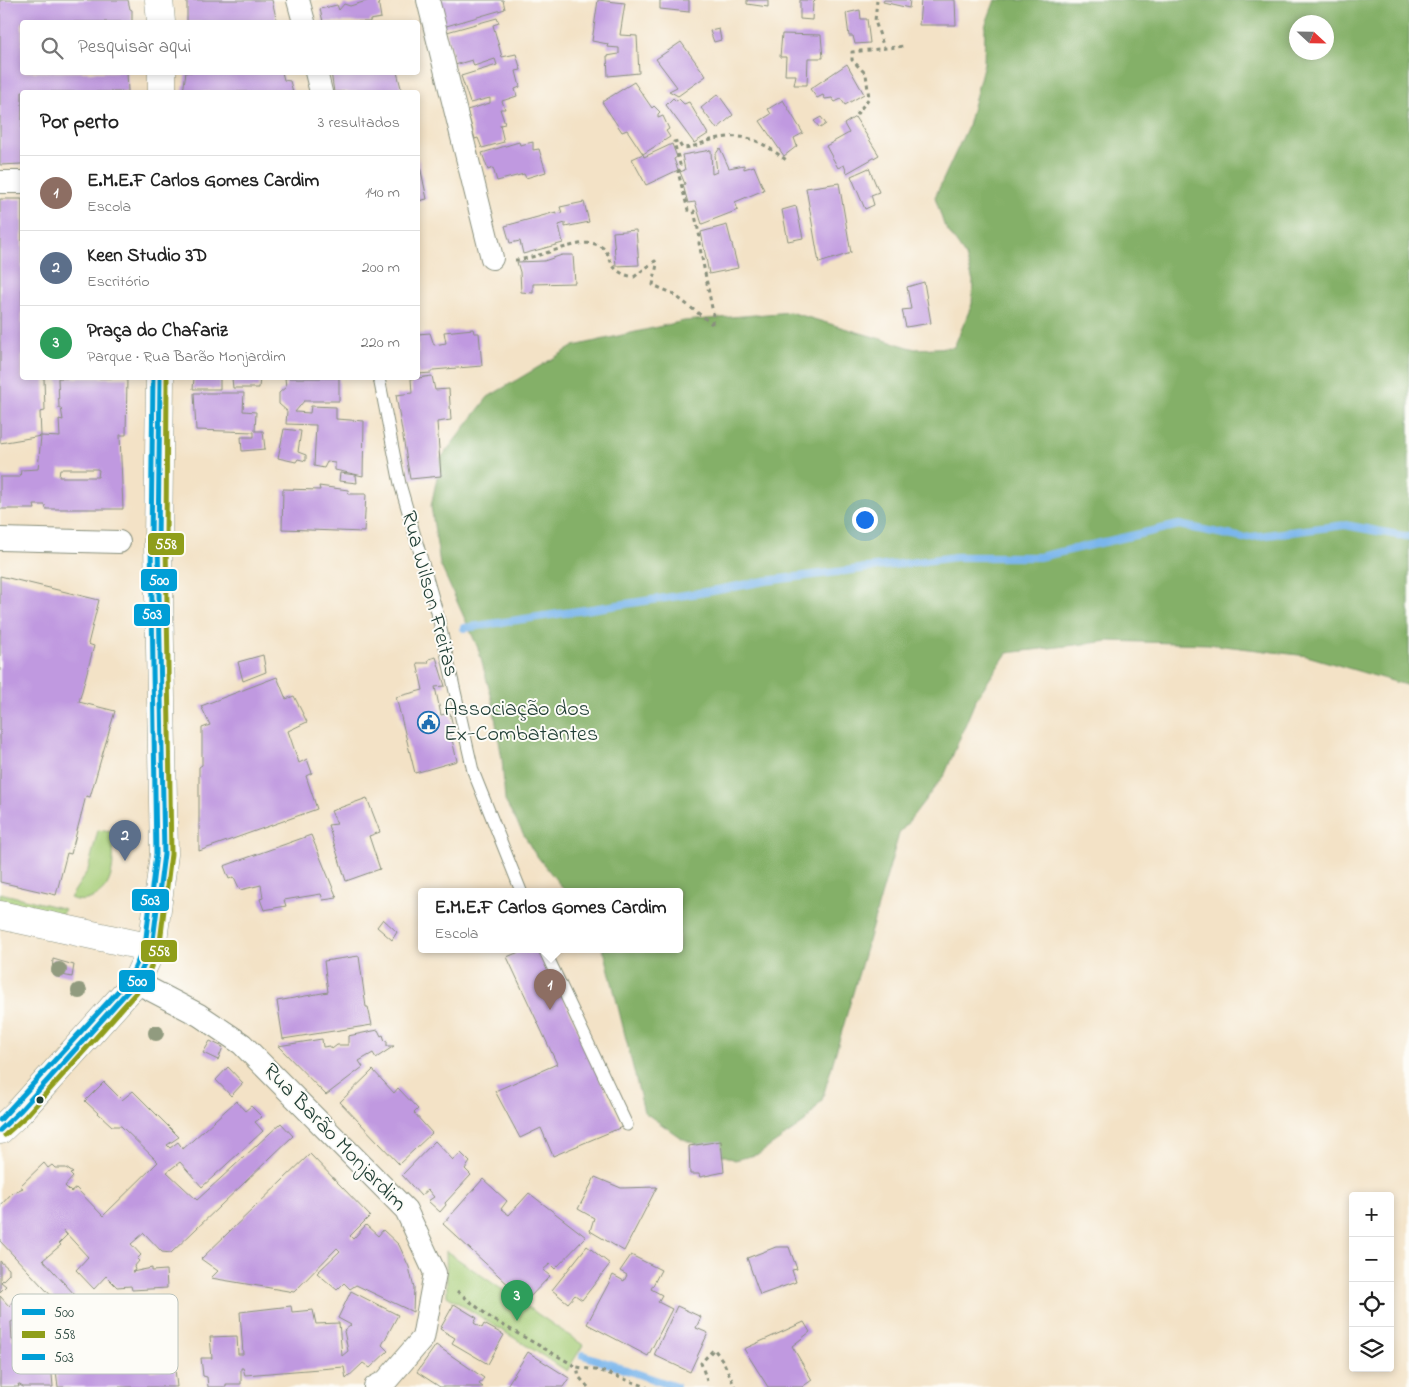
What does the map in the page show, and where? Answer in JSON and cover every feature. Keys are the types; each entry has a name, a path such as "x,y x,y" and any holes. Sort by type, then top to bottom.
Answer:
{"main road":[{"path":"160,0 161,20"},
{"path":"162,75 162,90"},
{"path":"0,1130 20,1111 136,982 152,948 164,854 158,516 160,380"},
{"path":"0,915 152,948"}],"street":[{"path":"298,0 303,20"},
{"path":"428,0 492,258"},
{"path":"317,75 320,90"},
{"path":"0,182 20,182"},
{"path":"0,539 119,542"},
{"name":"Rua Barão Monjardim","path":"136,982 200,1015 242,1044 406,1210 435,1273"},
{"path":"375,1387 386,1381 423,1338 435,1273"}],"lane":[{"name":"Rua Wilson Freitas","path":"379,380 400,484 437,612 473,771 520,888"},
{"path":"546,953 627,1125"}],"path":[{"path":"877,0 875,21 884,48"},
{"path":"856,115 869,98 866,74 850,56 852,52 905,46"},
{"path":"492,258 518,260 595,244 602,247 609,255 617,272 634,277 655,261 657,264 653,285 672,293 712,324 713,313 699,243 700,238 694,211 688,210 678,172 681,168 674,142 678,141 682,148 691,148 709,140 743,135 763,144 789,162"},
{"path":"435,1273 492,1319 577,1366 601,1371 647,1387"},
{"path":"707,1381 701,1363 714,1349 723,1361 735,1387"},
{"path":"577,1366 579,1378 588,1387"}],"green space":[{"path":"995,0 1409,0 1409,686 1307,656 1208,644 1109,641 1007,653 976,699 945,774 899,834 822,1100 805,1122 759,1154 735,1160 681,1138 644,1112 604,953 683,953 683,888 563,888 533,851 505,801 502,759 492,699 478,648 440,564 431,506 441,458 488,397 574,346 684,321 790,312 915,349 954,347 972,304 973,281 966,257 944,225 935,197 968,126 984,63 985,26"},
{"path":"98,830 113,832 113,861 110,878 101,892 91,898 80,900 70,898 88,870"},
{"path":"0,893 65,909 61,915 0,901"},
{"path":"446,1251 583,1345 567,1371 447,1296"}],"building":[{"path":"0,0 128,0 132,10 132,20 20,20 20,75 127,75 128,90 20,90 20,164 0,165"},
{"path":"187,0 272,0 277,20 187,20"},
{"path":"370,0 378,0 381,18 370,20 323,20 320,9 337,5 339,10 344,4 350,6"},
{"path":"435,0 503,0 505,9 443,27"},
{"path":"598,0 625,3 620,35 637,36 639,73 608,76 607,56 619,54 619,48 607,47 608,44 592,41"},
{"path":"660,0 689,0 689,12 660,9"},
{"path":"747,0 768,0 768,7 747,4"},
{"path":"800,0 816,0 813,3 812,20 800,19"},
{"path":"884,0 910,0 909,8 883,2"},
{"path":"921,0 955,0 956,25 919,25"},
{"path":"860,10 861,19 867,19 870,43 855,44 853,36 849,36 846,13"},
{"path":"497,18 499,23 493,25 502,57 516,54 521,70 516,71 520,87 515,89 517,96 502,101 505,109 500,109 505,124 500,125 504,142 482,148 478,138 475,139 467,110 490,103 490,98 470,103 461,76 497,65 495,59 474,66 472,60 455,65 447,32"},
{"path":"719,29 721,40 714,42 710,31"},
{"path":"782,34 821,35 823,58 808,58 807,85 794,85 796,75 785,75 786,57 780,57"},
{"path":"681,42 706,76 678,96 669,91 677,87 656,59"},
{"path":"847,64 864,94 845,105 841,99 835,102 832,98 825,99 823,95 817,98 810,89"},
{"path":"186,75 283,75 284,80 290,81 292,90 183,90"},
{"path":"331,75 398,75 402,90 334,90"},
{"path":"634,82 652,108 654,106 660,112 658,118 663,116 669,129 666,131 670,137 643,154 627,130 622,132 602,102"},
{"path":"718,94 733,115 717,129 701,108"},
{"path":"673,98 676,101 679,99 684,104 689,102 708,134 694,143 666,105"},
{"path":"783,100 803,133 794,138 797,146 784,156 760,121 771,114 768,109"},
{"path":"821,117 826,124 820,128 814,121"},
{"path":"855,117 879,155 847,173 844,165 838,168 826,146 849,133 844,124"},
{"path":"519,142 520,145 533,142 533,150 539,149 546,172 526,178 524,174 497,181 493,168 488,170 482,153"},
{"path":"672,144 677,157 674,159 678,170 646,185 632,159 643,154 644,157"},
{"path":"720,148 729,168 744,165 744,169 754,166 764,190 735,202 738,210 702,224 695,202 688,203 683,185 685,184 680,172 685,170 682,155 711,150 712,174 717,172 715,155"},
{"path":"420,166 427,199 420,201"},
{"path":"869,168 879,192 871,195 874,205 865,209 851,176"},
{"path":"839,183 851,253 819,263 806,188"},
{"path":"0,199 20,199 20,380 44,380 45,411 40,412 41,436 0,443"},
{"path":"584,202 589,222 565,227 565,223 559,225 563,243 523,254 520,241 510,243 505,226 556,212 555,214 562,213 560,207"},
{"path":"796,206 803,238 788,241 782,210"},
{"path":"727,225 738,268 709,274 701,232"},
{"path":"636,230 639,265 616,266 613,232"},
{"path":"562,255 573,255 575,283 533,284 533,293 521,292 520,272 517,262 544,261"},
{"path":"924,282 931,323 906,327 902,310 911,309 907,287"},
{"path":"473,329 474,333 479,333 482,366 433,370 431,373 420,374 420,334 430,333 434,345 446,343 444,332"},
{"path":"432,376 435,390 449,389 451,420 437,422 441,476 410,479 396,395 412,393 411,380 420,380 420,378"},
{"path":"58,380 127,380 126,435 120,435 123,509 46,509 45,505 34,505 35,509 0,509 0,477 20,477 21,470 38,469 41,436 60,437 59,419 63,420 61,408 59,408","holes":["60,469 99,470 98,477 59,477"]},
{"path":"194,380 220,380 220,389 193,389"},
{"path":"232,380 260,380 259,388 233,388"},
{"path":"285,380 339,380 339,401 304,401 295,412 310,413 311,406 336,407 336,419 364,421 363,476 335,470 335,463 327,462 324,468 314,466 316,425 286,424 287,411 279,404 279,393 286,387"},
{"path":"194,393 244,393 243,411 256,412 255,431 263,431 265,449 242,451 241,437 254,437 254,432 196,430"},
{"path":"284,429 301,431 298,452 306,455 306,461 298,459 296,462 278,458"},
{"path":"340,473 356,475 357,483 339,481"},
{"path":"319,486 348,490 349,494 366,494 364,532 282,529 283,489 320,490"},
{"path":"0,576 99,600 88,644 94,646 79,702 115,711 90,797 86,796 71,854 67,853 56,895 0,882"},
{"path":"263,655 266,672 243,681 238,662"},
{"name":"Associação dos Ex-Combatantes","path":"436,657 445,686 435,687 441,715 450,713 454,731 450,731 457,761 415,773 396,697 423,690 417,663 428,663 429,659"},
{"path":"277,677 286,699 294,696 307,722 288,731 299,763 307,759 312,773 306,776 317,809 199,851 199,767 202,765 202,728 210,725 201,706"},
{"path":"367,798 380,832 369,836 380,869 346,881 328,825 337,824 331,811"},
{"path":"311,835 337,898 323,900 321,894 284,900 286,906 264,910 260,899 263,898 261,885 240,890 234,877 229,879 224,866"},
{"path":"383,919 397,932 392,940 377,927"},
{"path":"516,953 543,953 622,1127 553,1156 541,1128 520,1138 495,1091 557,1064 507,957"},
{"path":"359,956 366,1007 368,1007 372,1025 283,1039 277,1001 328,992 324,961"},
{"path":"53,959 74,965 72,977 52,973"},
{"path":"378,1030 381,1036 383,1035 385,1041 387,1041 387,1046 394,1046 376,1058 373,1053 359,1061 363,1067 326,1095 278,1046 322,1039 323,1047 330,1046 332,1049 337,1045 348,1045 348,1036"},
{"path":"210,1041 223,1047 218,1060 203,1053"},
{"path":"228,1067 243,1083 231,1096 216,1080"},
{"path":"373,1070 394,1093 398,1088 418,1109 414,1113 432,1133 399,1164 340,1102"},
{"path":"104,1082 122,1100 133,1091 179,1137 167,1145 170,1148 178,1142 183,1149 236,1101 245,1111 251,1106 262,1117 255,1122 263,1131 202,1187 180,1162 167,1172 197,1200 281,1123 293,1136 171,1253 162,1252 144,1233 131,1244 141,1255 137,1259 139,1261 134,1267 135,1270 132,1272 152,1268 152,1271 166,1270 167,1288 132,1290 131,1286 117,1287 106,1276 94,1289 76,1270 88,1257 63,1230 67,1235 59,1243 61,1245 43,1260 74,1294 50,1294 0,1241 0,1206 12,1193 23,1188 20,1186 44,1163 48,1168 52,1165 55,1168 66,1168 73,1173 70,1174 73,1177 65,1186 71,1192 76,1188 103,1216 158,1162 121,1126 112,1126 85,1101"},
{"path":"435,1141 453,1160 461,1153 470,1162 465,1169 471,1175 445,1203 446,1205 440,1212 428,1201 434,1197 428,1190 421,1196 402,1175"},
{"path":"721,1141 724,1172 700,1177 699,1174 690,1174 689,1146"},
{"path":"310,1154 370,1216 350,1236 353,1239 366,1225 378,1236 383,1230 399,1245 409,1267 414,1288 413,1312 356,1285 350,1289 344,1283 337,1290 317,1273 340,1251 337,1248 294,1292 211,1278 218,1271 201,1259"},
{"path":"595,1177 621,1188 657,1187 624,1251 590,1231 594,1218 578,1209"},
{"path":"483,1179 507,1201 501,1209 509,1215 529,1193 586,1237 555,1269 550,1264 543,1270 550,1276 526,1301 443,1224"},
{"path":"587,1246 610,1264 582,1300 575,1295 568,1303 552,1290"},
{"path":"776,1247 789,1247 797,1269 792,1270 796,1282 760,1295 747,1258"},
{"path":"631,1255 661,1270 651,1289 662,1295 658,1302 672,1309 648,1356 587,1324 613,1275 624,1281 627,1275 620,1271"},
{"path":"0,1261 9,1269 9,1274 1,1282 6,1286 0,1292"},
{"path":"351,1291 398,1315 382,1345 388,1351 370,1368 363,1363 346,1379 344,1367 245,1375 243,1368 241,1368 241,1384 226,1384 226,1387 208,1387 207,1377 203,1376 201,1358 212,1358 210,1337 237,1336 238,1354 243,1354 240,1312 291,1306 292,1312 313,1310 316,1324 339,1323 342,1356 348,1351 344,1331 351,1325 338,1318"},
{"path":"0,1296 9,1306 12,1302 12,1374 52,1374 53,1387 23,1387 18,1384 19,1387 0,1387"},
{"path":"454,1304 477,1318 474,1323 482,1328 484,1324 504,1335 488,1364 452,1343 455,1338 440,1329"},
{"path":"677,1306 701,1317 696,1328 708,1333 690,1372 654,1355"},
{"path":"804,1322 810,1332 792,1346 812,1380 802,1387 768,1387 744,1349"},
{"path":"436,1345 484,1378 479,1384 483,1387 440,1387 417,1372"},
{"path":"528,1352 569,1378 563,1387 506,1387"},
{"path":"56,1374 176,1374 177,1387 58,1387"}],"waterway":[{"path":"464,628 712,591 765,581 956,557 1039,557 1179,525 1243,538 1345,525 1409,537"},
{"path":"583,1355 676,1387"}],"transit line":[{"name":"503","path":"0,1120 130,978 145,946 156,854 151,543 153,380"},
{"name":"500","path":"0,1130 20,1111 136,982 152,948 164,854 158,543 160,380"},
{"name":"558","path":"5,1135 26,1116 142,986 159,950 171,854 166,543 167,380"}],"place":[{"name":"Associação dos Ex-Combatantes","path":"428,723"},
{"name":"Keen Studio 3D","path":"125,861"},
{"name":"E.M.E.F Carlos Gomes Cardim","path":"550,1010"},
{"name":"Praça do Chafariz","path":"517,1321"}]}
